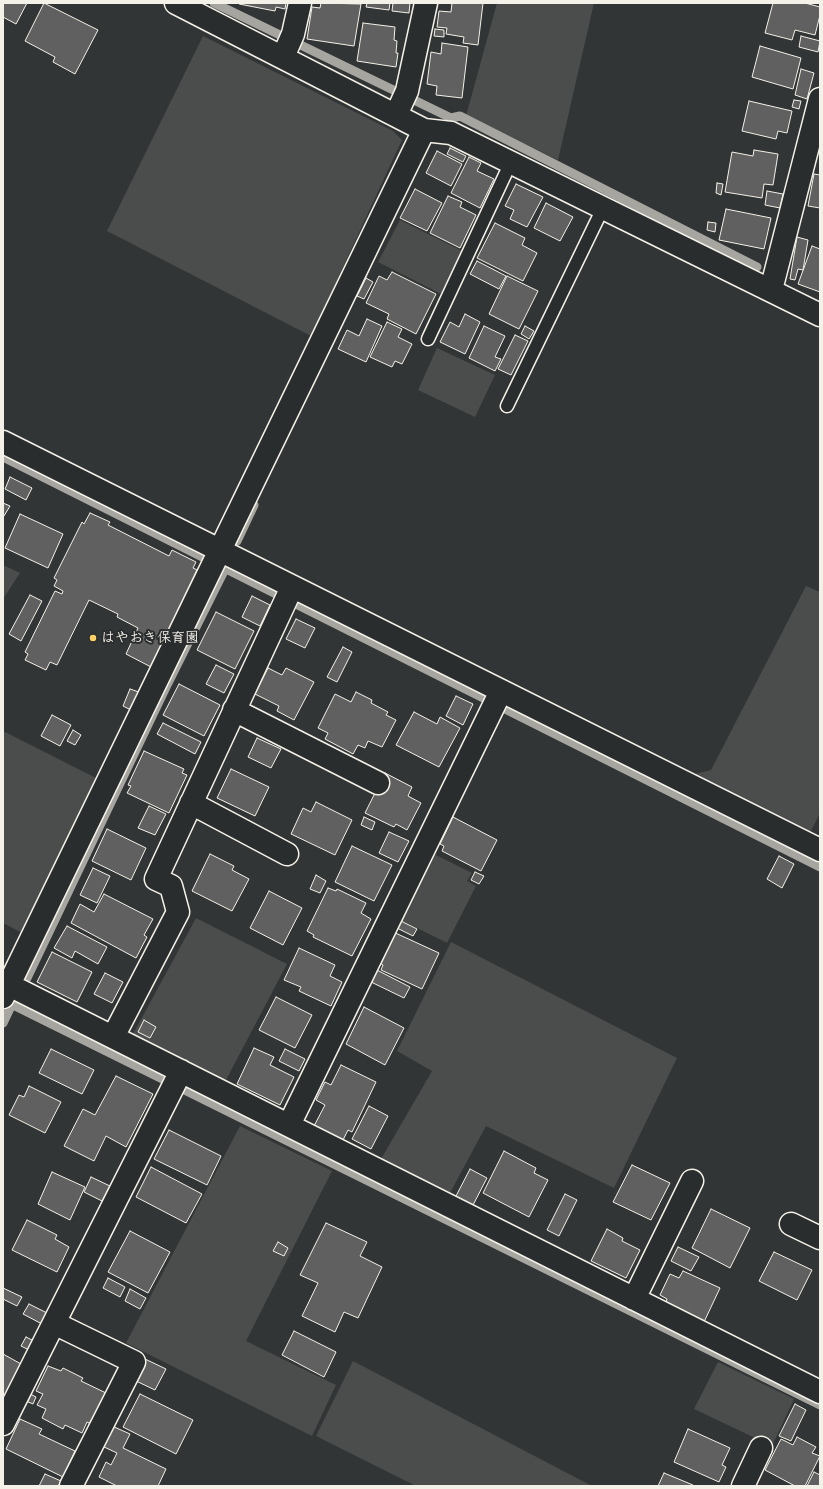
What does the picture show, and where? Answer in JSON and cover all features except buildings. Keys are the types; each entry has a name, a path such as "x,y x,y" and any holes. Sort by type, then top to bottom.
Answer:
{"street":[{"path":"176,3 288,46 402,103 424,130 451,133 820,315"},
{"path":"288,46 300,3"},
{"path":"402,103 426,3"},
{"path":"771,290 820,99"},
{"path":"424,130 5,990 113,1037 176,1080 289,1125 820,1392"},
{"path":"3,442 215,560 497,700 820,850"},
{"path":"113,1037 178,912 171,886 156,879 288,596"},
{"path":"289,1125 497,700"},
{"path":"234,710 378,783"},
{"path":"191,803 287,854"},
{"path":"3,1424 176,1080"},
{"path":"634,1299 692,1181"},
{"path":"791,1224 820,1238"},
{"path":"54,1323 134,1362 71,1486"},
{"path":"743,1486 761,1448"}],"lane":[{"path":"428,339 511,162"},
{"path":"507,406 603,208"}],"shaded area":[{"path":"497,3 594,3 558,160 466,116"},
{"path":"203,36 393,131 402,140 311,336 107,231"},
{"path":"400,220 462,251 441,294 378,262"},
{"path":"437,348 495,375 475,417 418,390"},
{"path":"3,565 20,573 3,599"},
{"path":"806,586 820,592 820,813 810,833 691,775 711,770"},
{"path":"3,731 98,779 22,933 3,923"},
{"path":"434,854 472,873 467,881 476,886 447,943 401,920"},
{"path":"196,918 287,964 225,1082 133,1034"},
{"path":"451,942 677,1058 614,1188 486,1126 450,1193 381,1159 432,1071 397,1051"},
{"path":"240,1126 332,1171 246,1341 336,1385 312,1436 126,1343"},
{"path":"353,1361 592,1486 416,1486 316,1436"},
{"path":"718,1362 794,1399 772,1446 694,1409"}],"waterway":[{"path":"214,3 451,118 460,116 757,267"},
{"path":"3,457 820,867"},
{"path":"237,541 254,505"},
{"path":"27,978 166,687 225,569"},
{"path":"3,1000 820,1405"},
{"path":"3,1023 13,1002"}],"place":[{"name":"はやおき保育園","path":"93,638"}]}
